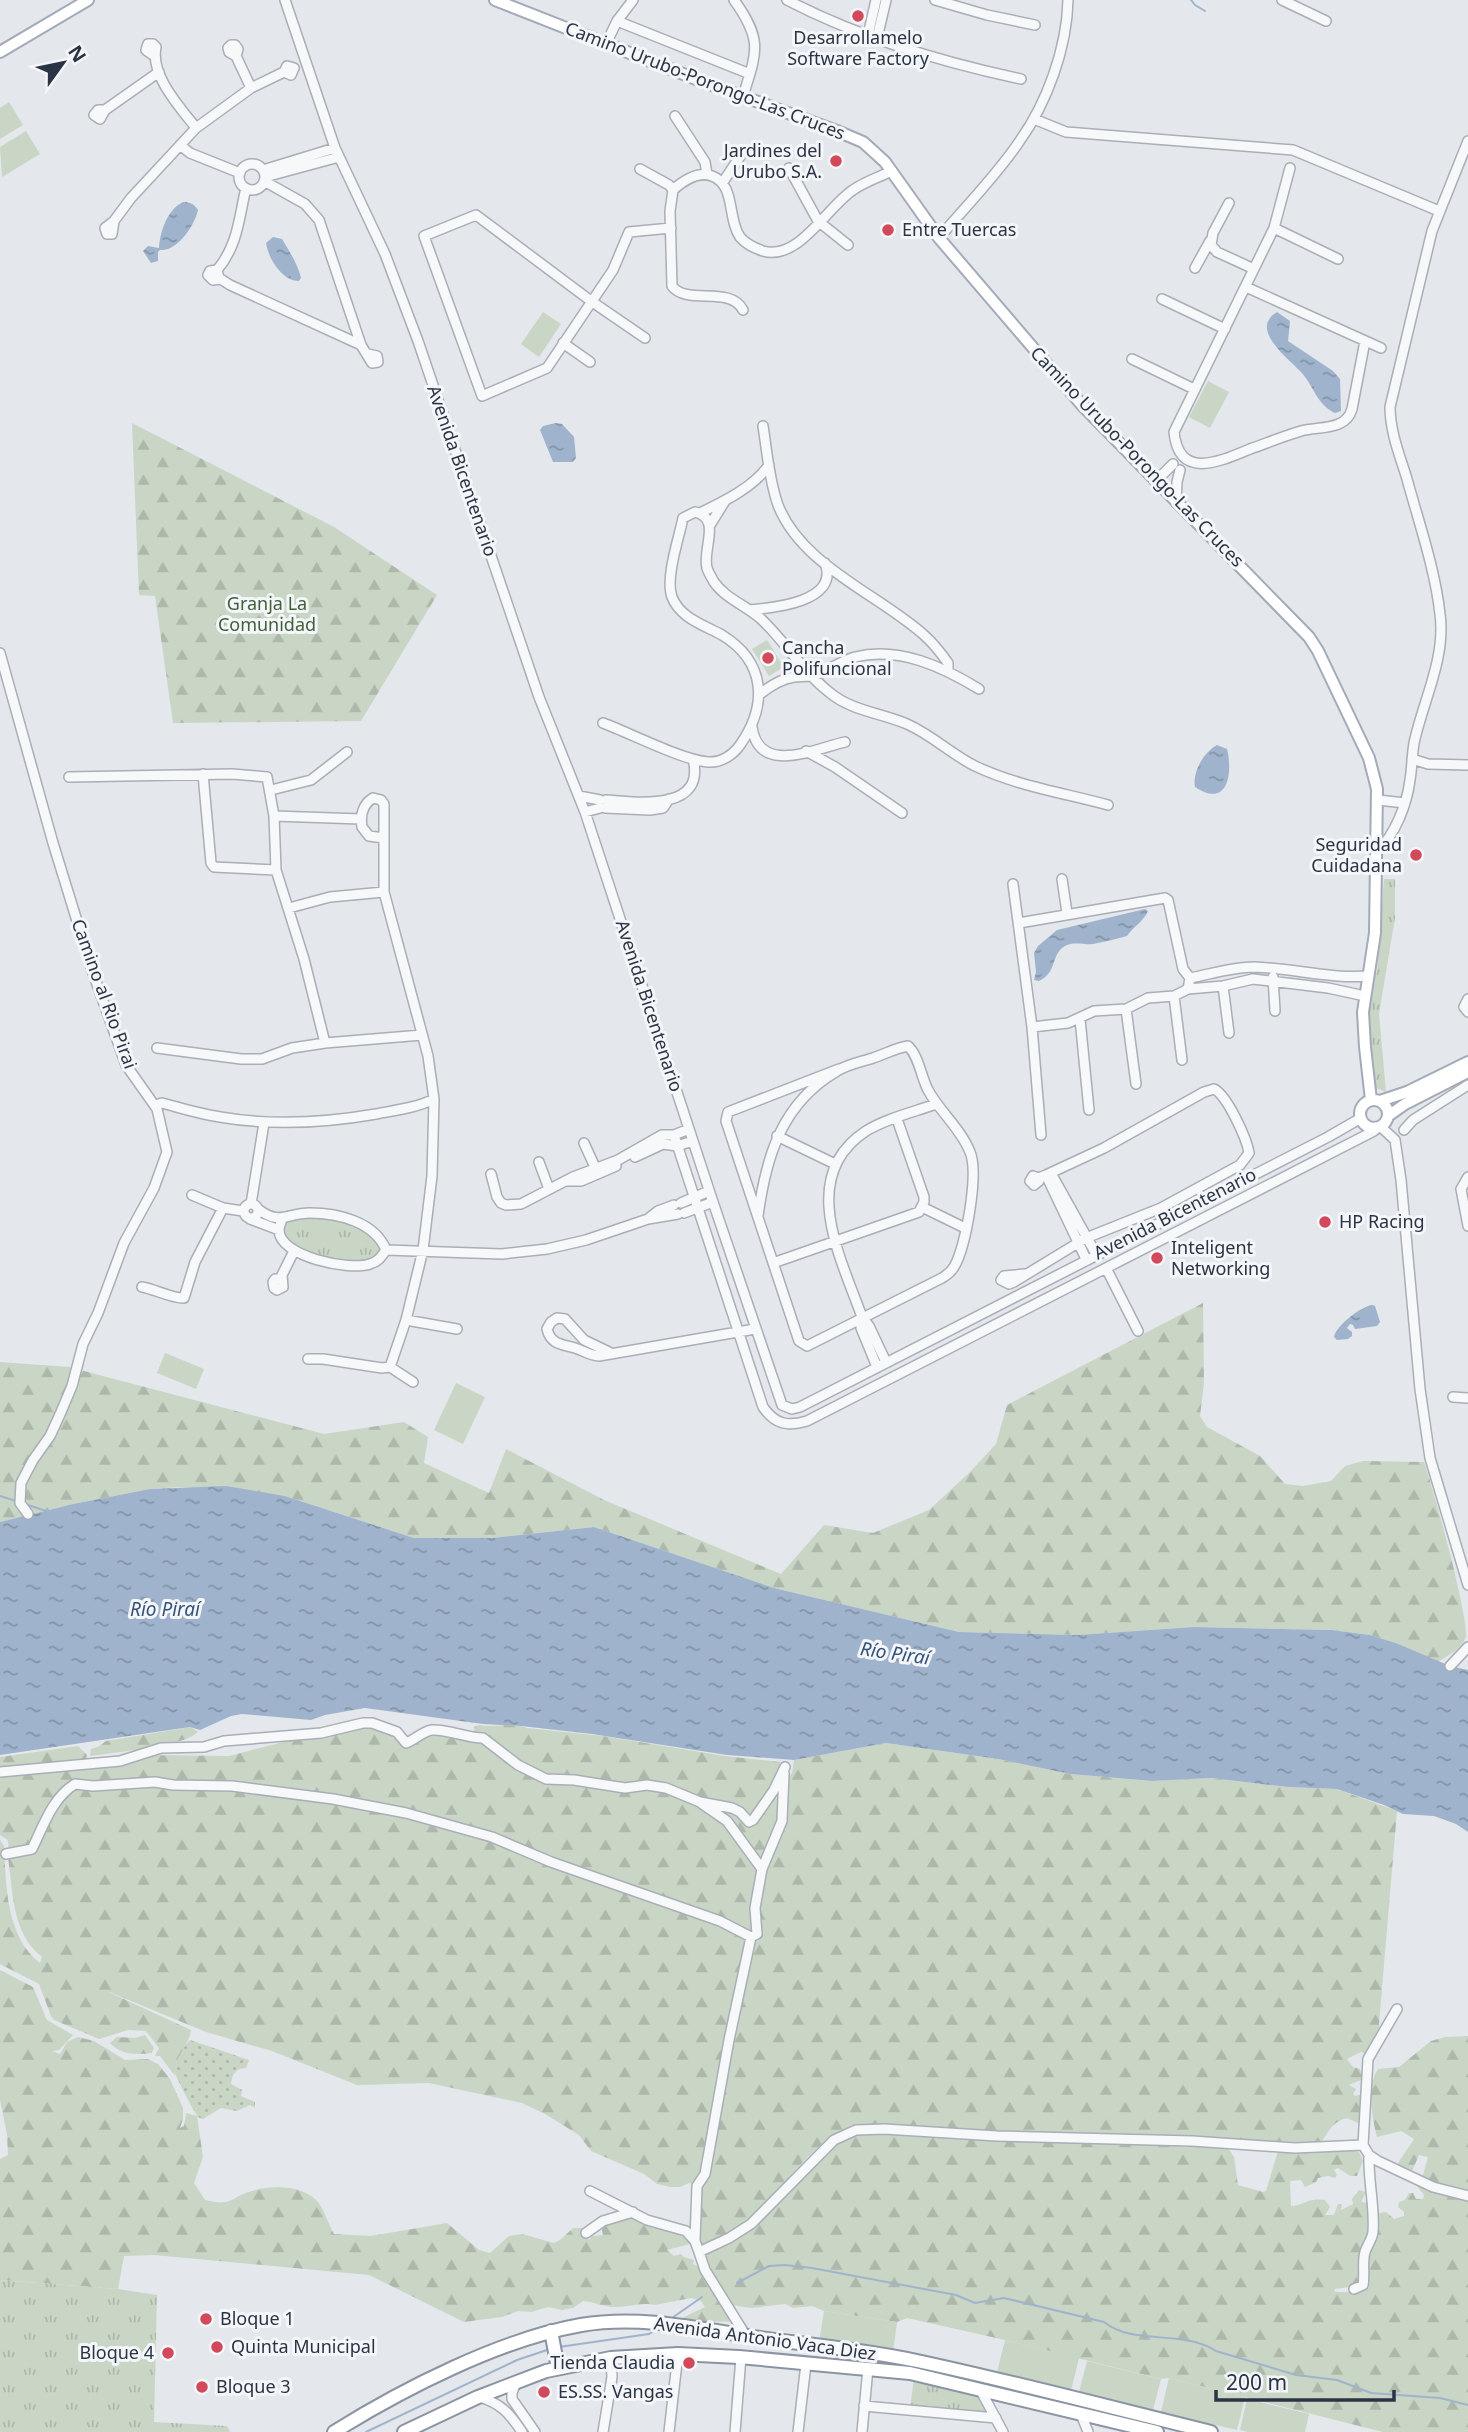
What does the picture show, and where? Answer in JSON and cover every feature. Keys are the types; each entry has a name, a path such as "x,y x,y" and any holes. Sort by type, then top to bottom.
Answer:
{"highway":[{"name":"Avenida Antonio Vaca Diez","path":"334,2432 386,2402 515,2342 613,2321 641,2321 914,2360 1211,2432"},
{"path":"551,2334 557,2363"},
{"name":"Avenida Antonio Vaca Diez","path":"404,2432 557,2363 678,2354 741,2357 910,2373 1157,2432"},
{"path":"1181,2432 1186,2429 1198,2432"}],"main road":[{"path":"0,52 88,0"},
{"name":"Camino Urubo-Porongo-Las Cruces","path":"495,0 863,142 876,152 939,238 1082,405 1310,638 1369,758 1376,780 1378,800 1375,933 1365,996 1365,1047 1376,1100"},
{"path":"1468,1062 1407,1092 1376,1100 1361,1109 1361,1118 1367,1125 1378,1127 1405,1104 1468,1072"},
{"path":"1376,1100 1387,1107 1388,1116"}],"street":[{"name":"Avenida Bicentenario","path":"285,0 337,152 390,266 418,341 539,698 585,812 779,1401 786,1407 800,1407 1361,1118"},
{"path":"607,42 617,21 633,0"},
{"path":"734,0 753,30 756,54 743,96"},
{"path":"787,0 872,37 967,67 1021,79"},
{"path":"872,37 876,0"},
{"path":"872,37 886,0"},
{"path":"935,0 1035,25"},
{"path":"939,238 1020,142 1034,119 1054,72 1068,0"},
{"path":"1282,0 1326,21"},
{"path":"617,21 750,74"},
{"path":"153,55 159,72 195,128"},
{"path":"236,56 251,88"},
{"path":"105,110 159,72"},
{"path":"114,221 131,198 195,128 251,88 284,72"},
{"path":"675,116 705,162 707,174"},
{"path":"1034,119 1066,132 1293,150 1439,211"},
{"path":"1377,852 1385,844 1405,803 1419,725 1440,650 1441,615 1418,519 1392,432 1390,407 1432,231 1468,141"},
{"path":"180,145 190,153 240,173"},
{"path":"337,152 264,176 257,189 246,188 240,182 240,173 244,166 252,164 264,176 306,204 319,220 361,345 368,354"},
{"path":"723,182 741,155"},
{"path":"789,168 818,221 848,245"},
{"path":"1176,503 1181,453 1175,442 1174,432 1274,228 1290,168"},
{"path":"640,169 673,190"},
{"path":"673,190 692,177 707,174 723,182 740,236 748,245 778,252 798,243 854,189 892,171"},
{"path":"246,188 233,244 218,274 361,345"},
{"path":"673,190 672,286 683,294 736,302 743,310"},
{"path":"1195,268 1210,246 1229,202"},
{"path":"645,338 591,301 476,215 424,236 482,396 547,368 591,301 613,270 629,232 671,228"},
{"path":"1274,228 1338,259"},
{"path":"1210,246 1254,269"},
{"path":"1246,287 1381,348"},
{"path":"1162,299 1225,328"},
{"path":"1155,482 1180,465 1214,463 1304,430 1343,423 1351,415 1365,341"},
{"path":"563,343 590,362"},
{"path":"1132,359 1195,389"},
{"path":"763,426 777,503 784,519 803,545 924,635 948,663 948,670"},
{"path":"699,513 726,500 757,478 769,465"},
{"path":"726,500 710,525 706,568 715,584 769,628 830,694 844,703 904,723 927,734 972,765 999,777 1108,805"},
{"path":"603,723 693,759 711,762 725,758 736,750 752,727 760,694 754,671 741,651 723,636 686,615 677,607 672,596 670,583 683,518 690,512 699,513 707,518 710,525"},
{"path":"749,610 777,607 810,597 823,586 828,575 825,563"},
{"path":"769,628 770,616 777,607"},
{"name":"Camino al Rio Pirai","path":"0,653 53,843 93,973 126,1065 155,1105 167,1152 153,1188 124,1243 98,1313 83,1344 65,1403 50,1436 21,1483 20,1503 28,1514"},
{"path":"760,694 782,680 811,676 855,657 874,654 896,656 948,670 979,689"},
{"path":"752,727 757,745 772,755 781,757 845,742"},
{"path":"806,751 835,767 902,813"},
{"path":"271,790 311,780 346,752"},
{"path":"585,812 600,804 669,799 688,791 695,782 693,759"},
{"path":"1412,759 1428,764 1468,765"},
{"path":"203,774 211,863 214,867 276,870"},
{"path":"69,777 203,774 267,777 274,816 276,870 289,908 325,1043"},
{"path":"579,796 600,804"},
{"path":"384,838 369,836 362,827 361,819 367,802 373,799 381,800 384,804 384,838 384,892 428,1056 434,1099 432,1176 423,1250 406,1320 390,1367"},
{"path":"1378,800 1405,803"},
{"path":"274,816 361,819"},
{"path":"1062,879 1066,914"},
{"path":"1013,884 1032,1027 1041,1135"},
{"path":"289,908 330,897 384,892"},
{"path":"1019,923 1165,898 1168,900 1183,970 1190,978"},
{"path":"1190,978 1245,967 1317,972 1348,978 1368,976"},
{"path":"1272,969 1275,1011"},
{"path":"1188,989 1190,978"},
{"path":"1346,991 1348,978"},
{"path":"1032,1027 1068,1023 1094,1011 1126,1009 1148,998 1174,996 1188,989 1223,986 1253,979 1365,996"},
{"path":"1223,986 1228,1033"},
{"path":"1174,996 1182,1060"},
{"path":"1468,999 1464,1004 1468,1012"},
{"path":"1126,1009 1136,1084"},
{"path":"1080,1019 1090,1110"},
{"path":"157,1048 262,1059 292,1048 325,1043 422,1035"},
{"path":"908,1046 914,1052 923,1079 936,1104 966,1142 975,1166 975,1177 957,1258 949,1273 807,1346 799,1340 773,1263 726,1122 728,1112 839,1069 908,1046"},
{"path":"758,1216 766,1165 777,1136 802,1100 820,1082 839,1069"},
{"path":"1404,1130 1413,1120 1468,1085"},
{"path":"1025,1274 1082,1240 1161,1208 1240,1165 1249,1153 1248,1144 1223,1095 1214,1089 1204,1092 1104,1148 1045,1175 1082,1240 1091,1257"},
{"path":"155,1105 162,1103 219,1117 264,1123 297,1123 358,1117 420,1106 434,1099"},
{"path":"881,1364 869,1326 862,1317 835,1242 828,1209 828,1193 835,1164 865,1132 936,1104"},
{"path":"420,1106 433,1122"},
{"path":"773,1263 915,1215 922,1207 924,1197 897,1119"},
{"path":"247,1215 256,1216 254,1207 264,1123"},
{"name":"Avenida Bicentenario","path":"674,1135 763,1407 769,1416 781,1424 792,1425 935,1356 1378,1127"},
{"path":"1378,1127 1395,1140 1421,1401 1430,1458 1468,1585"},
{"path":"491,1174 500,1203 521,1204 595,1167 618,1160 662,1135 674,1135 689,1129"},
{"path":"777,1136 835,1164"},
{"path":"1328,1137 1335,1151"},
{"path":"565,1181 589,1179 663,1144 677,1146 693,1141"},
{"path":"584,1143 595,1167"},
{"path":"539,1162 548,1189"},
{"path":"1278,1163 1284,1177"},
{"path":"1468,1177 1461,1189 1468,1226"},
{"path":"679,1209 693,1197 709,1191"},
{"path":"192,1195 279,1230"},
{"path":"386,1250 502,1254 547,1249 586,1240 679,1209 697,1208 713,1202"},
{"path":"254,1207 266,1216 282,1219 310,1213 359,1223 375,1233 383,1241 386,1250"},
{"path":"922,1207 965,1228"},
{"path":"142,1287 159,1290 179,1300 184,1298 195,1262 223,1208"},
{"path":"282,1219 279,1230 282,1239 294,1251 317,1261 364,1266 380,1259 386,1250"},
{"path":"281,1279 294,1251"},
{"path":"1106,1268 1138,1331"},
{"path":"609,1353 584,1340 565,1319 557,1318 547,1329 549,1336 556,1343 598,1356 755,1329"},
{"path":"406,1320 457,1329"},
{"path":"927,1341 935,1356"},
{"path":"309,1359 390,1367 414,1382"},
{"path":"849,1381 848,1390 856,1395"},
{"path":"1453,1397 1468,1398"},
{"path":"800,1407 807,1420"},
{"path":"1450,1666 1468,1647"},
{"path":"0,1772 120,1760 161,1748 204,1747 225,1741 321,1733 372,1723 397,1732 407,1743 431,1730 483,1738 518,1765 546,1779 574,1780 625,1788 647,1785 666,1788 700,1802 732,1808 740,1812 746,1820 753,1820 774,1790 785,1767 782,1821 762,1869 755,1909 757,1934 751,1937"},
{"path":"6,1854 32,1849 46,1818 60,1798 75,1784 93,1786 155,1782 232,1786 333,1799 406,1814 492,1837 551,1862 720,1921 751,1937"},
{"path":"700,1802 727,1821 762,1869"},
{"path":"695,2241 697,2186 705,2174 751,1937"},
{"path":"1397,2009 1368,2059 1363,2145 1369,2155 1378,2161 1433,2187 1468,2196"},
{"path":"699,2252 751,2224 834,2140 856,2130 1192,2141 1295,2148 1363,2145"},
{"path":"1354,2289 1363,2285 1365,2250 1373,2233 1369,2155"},
{"path":"590,2191 647,2220 686,2231 695,2241 705,2270 746,2336"},
{"path":"586,2232 603,2221 633,2212"},
{"path":"669,2432 678,2354"},
{"path":"735,2432 741,2357"},
{"path":"603,2432 612,2377 611,2358"},
{"path":"798,2432 806,2364"},
{"path":"862,2432 868,2368"},
{"path":"517,2380 512,2399 535,2432"},
{"path":"981,2391 1003,2432"},
{"path":"478,2397 505,2409 520,2428 526,2419"},
{"path":"864,2406 996,2418"},
{"path":"1081,2414 1088,2432"}],"green space":[{"path":"9,102 23,125 0,139 0,108"},
{"path":"26,131 40,154 2,177 0,147"},
{"path":"543,312 561,324 539,357 521,344"},
{"path":"1208,381 1229,392 1210,428 1189,417"},
{"name":"Granja La Comunidad","path":"132,423 334,527 437,595 361,721 173,723 155,596 139,595"},
{"name":"Cancha Polifuncional","path":"767,640 784,667 769,676 752,649"},
{"path":"1384,879 1395,879 1395,918 1379,1014 1386,1092 1376,1088 1368,1014 1372,985 1377,972"},
{"path":"312,1215 342,1220 357,1226 381,1244 380,1251 369,1260 348,1262 322,1257 298,1248 284,1235 283,1224 286,1220"},
{"path":"1203,1303 1204,1383 1200,1416 1207,1427 1260,1456 1285,1484 1303,1486 1331,1481 1345,1466 1363,1461 1424,1462 1450,1552 1465,1624 1466,1637 1450,1654 1438,1662 1396,1643 1370,1635 1332,1630 1194,1627 1077,1635 959,1632 774,1588 594,1527 492,1538 414,1538 285,1496 182,1487 150,1489 0,1522 0,1362 69,1367 324,1434 404,1422 428,1437 424,1463 489,1493 506,1449 604,1500 781,1574 824,1525 873,1533 929,1510 996,1444 1007,1405"},
{"path":"165,1353 204,1369 196,1389 157,1373"},
{"path":"456,1383 485,1397 463,1444 434,1430"},
{"path":"364,1725 395,1734 404,1744 431,1733 483,1740 537,1777 677,1794 721,1817 758,1863 756,1929 751,1934 550,1861 487,1833 276,1789 72,1784 32,1846 9,1853 8,1840 0,1835 0,1776 11,1777 152,1755 229,1756"},
{"path":"516,1725 780,1762 779,1781 752,1820 747,1820 739,1812 730,1807 710,1803 733,1809 748,1823 755,1820 768,1798 775,1796 781,1813 775,1841 762,1864 727,1819 704,1804 708,1802 666,1787 640,1783 626,1786 579,1779 546,1778 474,1733 474,1727"},
{"path":"191,1727 198,1732 186,1739 149,1750 90,1756 91,1749 106,1741"},
{"path":"886,1743 998,1759 1070,1774 1152,1781 1211,1778 1287,1787 1337,1789 1397,1811 1379,2032 1365,2054 1361,2052 1347,2059 1353,2067 1360,2069 1362,2075 1361,2080 1349,2085 1356,2089 1353,2094 1355,2096 1363,2094 1360,2124 1347,2118 1342,2120 1332,2127 1322,2141 1316,2143 1007,2132 878,2124 858,2126 846,2129 821,2145 747,2224 701,2247 697,2241 698,2199 752,1942 761,1934 760,1911 766,1869 786,1815 787,1778 792,1773 794,1760"},
{"path":"78,1746 87,1755 86,1759 0,1771 0,1757"},
{"path":"142,1784 221,1788 336,1801 464,1831 693,1912 748,1939 703,2173 695,2185 689,2183 670,2187 657,2184 644,2174 591,2151 579,2135 522,2103 429,2083 357,2085 272,2051 206,2032 102,1989 191,2030 178,2058 175,2076 160,2056 155,2056 159,2048 146,2031 128,2030 99,2039 54,2020 39,1984 0,1964 0,1840 4,1846 7,1893 14,1925 20,1939 40,1963 42,1957 32,1948 19,1925 8,1858 33,1852 56,1806 75,1787"},
{"path":"0,1970 33,1987 47,2020 73,2035 59,2050 52,2051 60,2054 67,2042 78,2037 94,2041 125,2060 148,2059 158,2064 170,2079 183,2108 180,2128 184,2126 186,2113 197,2116 203,2157 194,2183 205,2200 226,2202 260,2189 294,2189 316,2200 334,2234 371,2236 447,2223 479,2250 490,2253 509,2236 522,2234 554,2243 573,2228 582,2228 589,2240 592,2236 603,2235 601,2226 631,2215 688,2236 692,2242 690,2244 667,2250 674,2256 681,2254 694,2260 693,2264 702,2269 725,2312 730,2313 734,2322 685,2322 684,2317 705,2307 701,2301 691,2298 655,2305 616,2307 583,2301 573,2308 562,2310 548,2307 464,2322 369,2275 154,2255 124,2256 118,2289 0,2280 0,2159 8,2155 0,2100"},
{"path":"145,2035 154,2048 152,2053 129,2053 110,2043 117,2037 135,2038"},
{"path":"1468,2036 1468,2193 1422,2179 1428,2157 1419,2155 1412,2171 1396,2166 1414,2139 1401,2131 1377,2137 1371,2093 1378,2069 1399,2067 1431,2041"},
{"path":"190,2040 249,2060 246,2068 235,2073 231,2084 242,2090 241,2096 255,2102 255,2108 250,2105 237,2111 221,2108 203,2119 198,2117 174,2070 180,2054"},
{"path":"865,2134 1228,2148 1234,2157 1238,2185 1263,2192 1266,2191 1278,2151 1359,2152 1363,2161 1357,2176 1350,2176 1338,2168 1334,2170 1337,2175 1335,2178 1318,2178 1316,2182 1305,2187 1301,2180 1290,2181 1291,2206 1325,2200 1330,2207 1325,2215 1334,2215 1338,2204 1342,2204 1341,2210 1353,2204 1352,2199 1359,2190 1366,2192 1361,2202 1370,2206 1370,2227 1369,2238 1362,2251 1362,2280 1357,2286 1335,2289 1337,2292 1356,2292 1366,2286 1367,2252 1375,2235 1375,2214 1386,2212 1394,2219 1404,2216 1404,2212 1398,2207 1399,2202 1405,2200 1409,2193 1413,2193 1416,2199 1423,2199 1424,2195 1417,2186 1420,2184 1434,2191 1468,2199 1468,2432 1383,2432 1169,2378 1161,2379 907,2318 897,2322 824,2311 812,2306 793,2308 785,2304 752,2308 730,2305 703,2260 704,2255 754,2225 818,2160 842,2141"},
{"path":"0,2280 118,2289 157,2295 154,2422 227,2426 230,2432 0,2432"},
{"path":"824,2311 897,2322 893,2353 819,2342"},
{"path":"1005,2340 1079,2358 1071,2391 997,2372"},
{"path":"1087,2361 1161,2379 1153,2410 1079,2392"},
{"path":"1169,2378 1245,2397 1237,2430 1161,2412"},
{"path":"914,2379 978,2395 986,2410 982,2413 910,2408"},
{"path":"1247,2399 1309,2414 1305,2432 1240,2430"}],"water":[{"path":"183,202 192,204 198,210 193,223 179,242 173,247 160,250 158,261 151,263 143,251 148,246 159,248 165,222"},
{"path":"273,237 282,239 288,248 300,273 299,281 287,277 273,262 266,243"},
{"path":"1277,312 1290,321 1288,341 1333,371 1340,379 1341,411 1335,413 1324,405 1301,372 1274,344 1267,327 1269,319"},
{"path":"562,424 574,437 576,458 573,462 553,462 540,430 543,426"},
{"path":"1217,745 1227,749 1228,777 1221,791 1215,794 1206,793 1195,787 1195,775 1204,757"},
{"path":"1145,909 1148,911 1146,915 1127,936 1093,944 1075,943 1065,946 1057,954 1049,973 1039,981 1034,980 1034,953 1038,946 1057,930"},
{"path":"1372,1305 1375,1306 1380,1322 1377,1326 1355,1329 1350,1324 1347,1328 1352,1332 1352,1336 1337,1340 1334,1337 1349,1318"},
{"name":"Río Piraí","path":"226,1486 285,1496 414,1538 492,1538 594,1527 774,1588 959,1632 1077,1635 1194,1627 1332,1630 1370,1635 1450,1666 1468,1670 1468,1832 1456,1824 1434,1816 1403,1814 1337,1789 1288,1787 1211,1778 1152,1781 1070,1774 998,1759 886,1743 794,1760 727,1755 592,1734 483,1724 365,1708 311,1720 242,1714 200,1730 190,1727 0,1755 0,1522 150,1489"}],"waterway":[{"path":"1191,0 1205,11"},
{"name":"Río Piraí","path":"0,1496 16,1501"},
{"name":"Río Piraí","path":"28,1505 49,1512"},
{"path":"737,2283 769,2266 785,2265 956,2295 975,2303 1004,2298 1104,2322 1129,2334 1203,2344 1216,2351 1296,2375 1337,2380 1371,2393 1440,2398 1468,2405"},
{"path":"672,2318 702,2297"},
{"path":"559,2347 649,2334 656,2330"},
{"path":"366,2432 517,2360 550,2349"}],"place":[{"name":"Desarrollamelo Software Factory","path":"858,16"},
{"name":"Jardines del Urubo S.A.","path":"836,161"},
{"name":"Entre Tuercas","path":"888,230"},
{"name":"Cancha Polifuncional","path":"768,658"},
{"name":"Seguridad Cuidadana","path":"1416,855"},
{"name":"HP Racing","path":"1325,1222"},
{"name":"Inteligent Networking","path":"1157,1258"},
{"name":"Bloque 1","path":"206,2319"},
{"name":"Quinta Municipal","path":"217,2347"},
{"name":"Bloque 4","path":"168,2353"},
{"name":"Tienda Claudia","path":"689,2363"},
{"name":"Bloque 3","path":"202,2387"},
{"name":"ES.SS. Vangas","path":"544,2392"}]}
